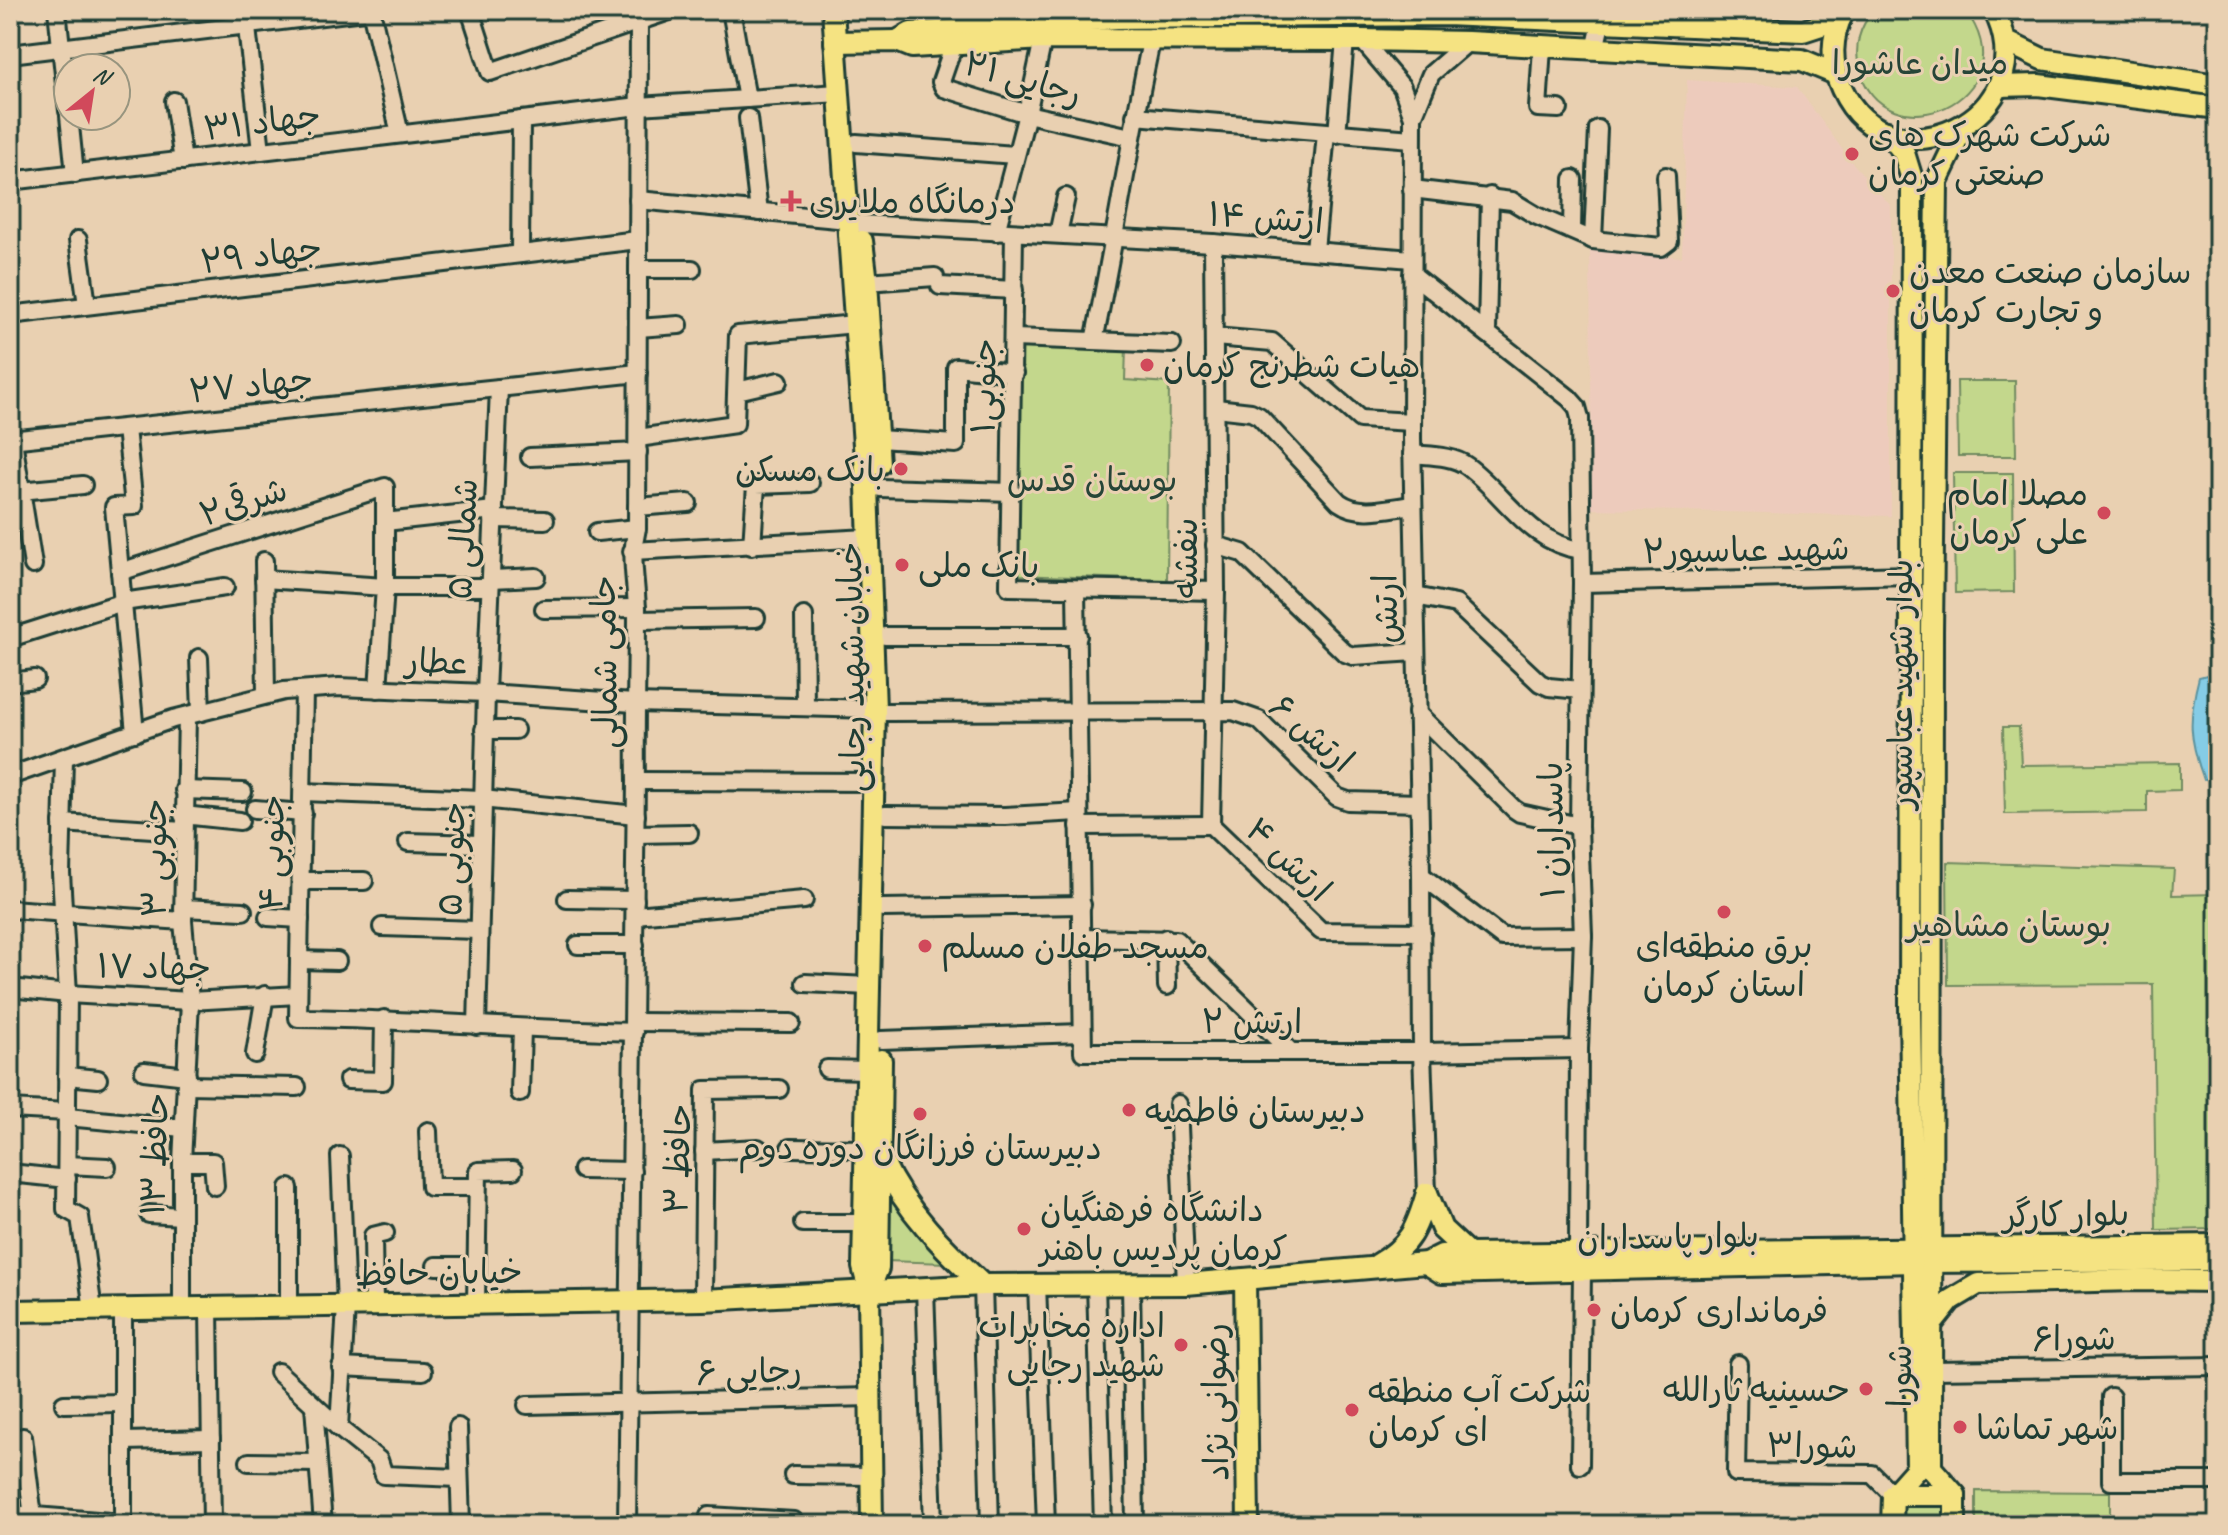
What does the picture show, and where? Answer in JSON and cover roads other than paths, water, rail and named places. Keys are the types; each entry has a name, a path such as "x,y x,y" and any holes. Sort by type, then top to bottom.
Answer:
{"main road":[{"path":"833,10 840,43"},
{"path":"840,43 845,10"},
{"path":"1842,14 1833,52 1836,74 1845,95 1859,113 1887,132 1931,138 1963,127 1981,113 1999,86 2005,64 2005,41 1994,10"},
{"path":"840,43 897,41 912,47 954,44 1047,24 1118,14 1160,17 1446,12 1602,16 1672,25 1803,31 1842,14"},
{"path":"897,41 911,33 1047,24 1152,37 1468,42 1802,60 1836,74"},
{"path":"2005,41 2042,59 2218,85"},
{"name":"خیابان شهید رجایی","path":"840,43 839,93 854,222 867,282 868,538 885,815 869,986 867,1070 878,1268 869,1290"},
{"name":"خیابان شهید رجایی","path":"840,43 856,143 855,324 878,439 885,636 875,782 883,908 881,1040 873,1154 864,1223 863,1267 869,1290 872,1525"},
{"path":"1999,86 2038,85 2218,108"},
{"name":"بلوار شهید عباسپور","path":"1923,1255 1931,1010 1937,181 1963,127"},
{"name":"بلوار شهید عباسپور","path":"1887,132 1904,153 1912,179 1910,1011 1923,1255"},
{"path":"1911,630 1932,631"},
{"path":"1910,1011 1931,1010"},
{"path":"873,1154 913,1213 983,1285"},
{"path":"1427,1193 1442,1229 1469,1254"},
{"path":"1373,1268 1394,1256 1417,1228 1427,1193"},
{"name":"بلوار کارگر","path":"1923,1255 2218,1245"},
{"name":"بلوار پاسداران","path":"869,1290 983,1285 1186,1284 1426,1263 1442,1255 1580,1261"},
{"name":"بلوار کارگر","path":"1923,1255 2111,1262 2218,1260"},
{"name":"بلوار پاسداران","path":"1426,1263 1442,1273 1580,1261 1923,1255"},
{"name":"شورا","path":"1923,1255 1931,1325 1931,1468 1955,1495"},
{"name":"شورا","path":"1893,1495 1917,1468 1923,1255"},
{"path":"2111,1262 2137,1280"},
{"name":"رضوانی نژاد","path":"1245,1279 1248,1525"},
{"path":"1931,1325 1951,1300 1978,1284 2218,1281"},
{"name":"خیابان حافظ","path":"13,1309 703,1300 869,1290"},
{"path":"1892,1525 1893,1495 1955,1495 1955,1525"}],"street":[{"path":"57,10 61,52"},
{"path":"10,54 245,17 371,10 400,134"},
{"path":"470,10 490,72 672,10"},
{"path":"731,10 747,99"},
{"path":"1160,17 1181,10"},
{"path":"1656,10 1672,25"},
{"path":"1595,50 1602,16"},
{"path":"245,17 261,151"},
{"name":"جامی شمالی","path":"627,1525 636,834 634,703 637,614 632,551 637,528 639,22"},
{"path":"996,232 1047,24"},
{"path":"1094,341 1152,37"},
{"path":"1315,250 1332,134 1354,40"},
{"name":"ارتش","path":"1354,40 1402,87 1413,117 1412,454 1427,1193"},
{"path":"1413,117 1431,74 1468,42"},
{"name":"رجایی ۲۱","path":"954,44 941,86 1027,114 1131,137"},
{"path":"1542,47 1538,108 1559,109"},
{"name":"جهاد ۳۱","path":"10,181 639,106 839,93"},
{"path":"174,101 183,161"},
{"path":"1135,116 1412,139"},
{"path":"748,118 759,212"},
{"path":"520,254 521,120"},
{"path":"1593,240 1598,129"},
{"path":"70,132 75,174"},
{"path":"856,143 1015,155"},
{"path":"1412,189 1490,196 1517,202 1537,216 1593,240 1666,246 1669,241 1666,176"},
{"path":"1572,229 1573,179"},
{"path":"1487,331 1490,196"},
{"path":"1058,234 1066,197"},
{"name":"ارتش ۱۴","path":"638,200 854,222 1315,250 1412,267"},
{"name":"جنوبی۱","path":"1014,233 1009,587 1076,589"},
{"path":"78,240 87,305"},
{"name":"جهاد ۲۹","path":"10,315 638,240"},
{"name":"بنفشه","path":"1211,825 1216,591 1213,243"},
{"path":"1412,267 1487,331"},
{"path":"638,269 692,269"},
{"path":"867,282 938,282 1014,290"},
{"path":"530,457 638,445 735,424 738,335 855,324"},
{"path":"638,328 679,325"},
{"name":"پاسداران ۱","path":"1487,331 1577,407 1580,418 1582,583 1579,826 1583,936 1579,1049 1580,1465"},
{"path":"1215,337 1272,342 1360,419 1412,422"},
{"path":"1014,338 1172,344"},
{"path":"878,439 956,444 956,367 1014,373"},
{"name":"جهاد ۲۷","path":"11,440 638,373"},
{"path":"737,391 779,381"},
{"name":"شمالی ۵","path":"486,693 499,388"},
{"path":"1216,408 1251,412 1259,416 1349,509 1358,511 1413,505"},
{"path":"126,428 134,506 114,507 135,733"},
{"path":"11,440 33,565"},
{"path":"1412,454 1449,458 1467,466 1512,511 1551,541 1581,550"},
{"path":"752,546 756,485 810,483"},
{"path":"20,491 83,485"},
{"name":"شرقی۲","path":"120,572 385,487 385,522"},
{"path":"880,488 1012,492"},
{"path":"637,507 688,503"},
{"path":"378,689 385,587 385,522 494,514 545,520"},
{"path":"597,532 637,528"},
{"path":"632,551 868,538"},
{"path":"1215,545 1242,553 1345,653 1353,656 1416,652"},
{"path":"264,561 258,638 266,695"},
{"name":"شهید عباسپور۲","path":"1582,583 1911,575"},
{"path":"264,579 385,587 490,583 536,577"},
{"path":"10,638 123,602 225,587"},
{"path":"881,1040 1082,1033 1076,589 1216,591"},
{"path":"1415,596 1456,604 1540,683 1580,690"},
{"path":"544,609 756,618"},
{"path":"804,616 805,706"},
{"path":"885,636 1078,636"},
{"name":"جنوبی ۳","path":"190,1001 183,915 183,823 199,658"},
{"path":"10,682 35,679"},
{"name":"عطار","path":"10,776 194,714 266,695 339,687 634,703 805,706 880,711 1078,711"},
{"name":"جنوبی ۴","path":"304,690 298,1018 384,1019"},
{"name":"جنوبی ۵","path":"477,1026 486,693"},
{"name":"ارتش ۶","path":"1078,711 1244,712 1259,720 1337,797 1348,801 1419,803"},
{"path":"1417,713 1514,809 1579,826"},
{"path":"484,730 515,730"},
{"path":"64,758 62,913 68,994 66,1209 80,1217 93,1310"},
{"path":"636,781 875,782"},
{"path":"184,790 243,792"},
{"path":"303,792 482,799 636,815"},
{"path":"255,809 303,813"},
{"path":"885,815 1005,816 1211,825"},
{"path":"62,823 240,821"},
{"name":"ارتش ۴","path":"1211,825 1321,931 1422,932"},
{"path":"636,834 689,833"},
{"path":"408,842 481,844"},
{"path":"1421,875 1502,937 1583,936"},
{"path":"301,881 364,881"},
{"path":"567,899 635,907 804,900"},
{"path":"883,908 1082,905"},
{"path":"10,909 183,915 243,911"},
{"path":"268,917 300,919"},
{"path":"382,927 478,930"},
{"path":"1082,938 1171,939 1289,1050"},
{"path":"1167,986 1171,939"},
{"path":"578,945 635,945"},
{"path":"299,960 337,961"},
{"path":"805,983 869,986"},
{"name":"جهاد ۱۷","path":"10,988 190,1001 298,995"},
{"path":"255,1054 265,995"},
{"name":"حافظ ۱۳","path":"182,1308 182,1162 190,1001"},
{"path":"348,1080 383,1081 384,1019 522,1029 791,1023"},
{"path":"520,1093 522,1029"},
{"name":"ارتش ۲","path":"1082,1033 1083,1052 1579,1049"},
{"path":"827,1069 867,1070"},
{"path":"144,1071 187,1080 297,1087"},
{"path":"67,1076 98,1079"},
{"name":"حافظ ۳","path":"703,1300 705,1090 779,1089"},
{"path":"1178,1104 1186,1284"},
{"path":"10,1109 183,1128"},
{"path":"428,1131 430,1187 477,1187"},
{"path":"704,1151 758,1148"},
{"path":"790,1148 873,1154"},
{"path":"339,1428 346,1306 340,1156"},
{"path":"182,1162 213,1162 215,1186"},
{"path":"10,1173 67,1172 107,1167"},
{"path":"476,1303 478,1171 513,1170"},
{"path":"582,1170 632,1171"},
{"path":"289,1188 289,1307"},
{"path":"149,1214 181,1216"},
{"path":"803,1223 864,1223"},
{"path":"374,1305 373,1236 385,1233"},
{"path":"436,1266 475,1266"},
{"path":"1037,1284 1046,1525"},
{"path":"1096,1284 1103,1525"},
{"path":"1131,1284 1135,1525"},
{"path":"983,1285 990,1525"},
{"path":"925,1288 933,1525"},
{"path":"209,1308 212,1525"},
{"path":"10,1514 33,1520 123,1524 123,1309"},
{"name":"شورا۳","path":"1738,1364 1736,1473 1872,1474 1893,1495"},
{"name":"شورا۶","path":"1931,1370 2218,1366"},
{"path":"341,1367 423,1371"},
{"path":"278,1372 379,1460 384,1475 459,1478"},
{"name":"رجایی ۶","path":"527,1405 871,1397"},
{"path":"2111,1397 2111,1481 2218,1481"},
{"path":"64,1404 123,1403"},
{"path":"314,1406 323,1525"},
{"path":"458,1427 461,1525"},
{"path":"23,1437 33,1520"},
{"path":"124,1441 211,1439"},
{"path":"249,1462 318,1463"},
{"path":"793,1475 873,1476"},
{"path":"709,1525 709,1516 794,1521"}],"water":[{"path":"2218,672 2218,779 2204,780 2193,740 2193,705 2199,677"}],"place":[{"name":"شرکت شهرک های صنعتی کرمان","path":"1852,154"},
{"name":"درمانگاه ملایری","path":"791,201"},
{"name":"سازمان صنعت معدن و تجارت کرمان","path":"1893,291"},
{"name":"هیات شطرنج کرمان","path":"1147,365"},
{"name":"بانک مسکن","path":"901,469"},
{"name":"مصلا امام علی کرمان","path":"2104,513"},
{"name":"بانک ملی","path":"902,565"},
{"name":"برق منطقه‌ای استان کرمان","path":"1724,912"},
{"name":"مسجد طفلان مسلم","path":"925,946"},
{"name":"دبیرستان فاطمیه","path":"1129,1110"},
{"name":"دبیرستان فرزانگان دوره دوم","path":"920,1114"},
{"name":"دانشگاه فرهنگیان کرمان پردیس باهنر","path":"1024,1229"},
{"name":"فرمانداری کرمان","path":"1594,1310"},
{"name":"اداره مخابرات شهید رجایی","path":"1181,1345"},
{"name":"حسینیه ثارالله","path":"1866,1389"},
{"name":"شرکت آب منطقه ای کرمان","path":"1352,1410"},
{"name":"شهر تماشا","path":"1960,1427"}],"park label":[{"name":"میدان عاشورا","path":"1920,62"},
{"name":"بوستان قدس","path":"1092,479"},
{"name":"بوستان مشاهیر","path":"2009,924"}]}
